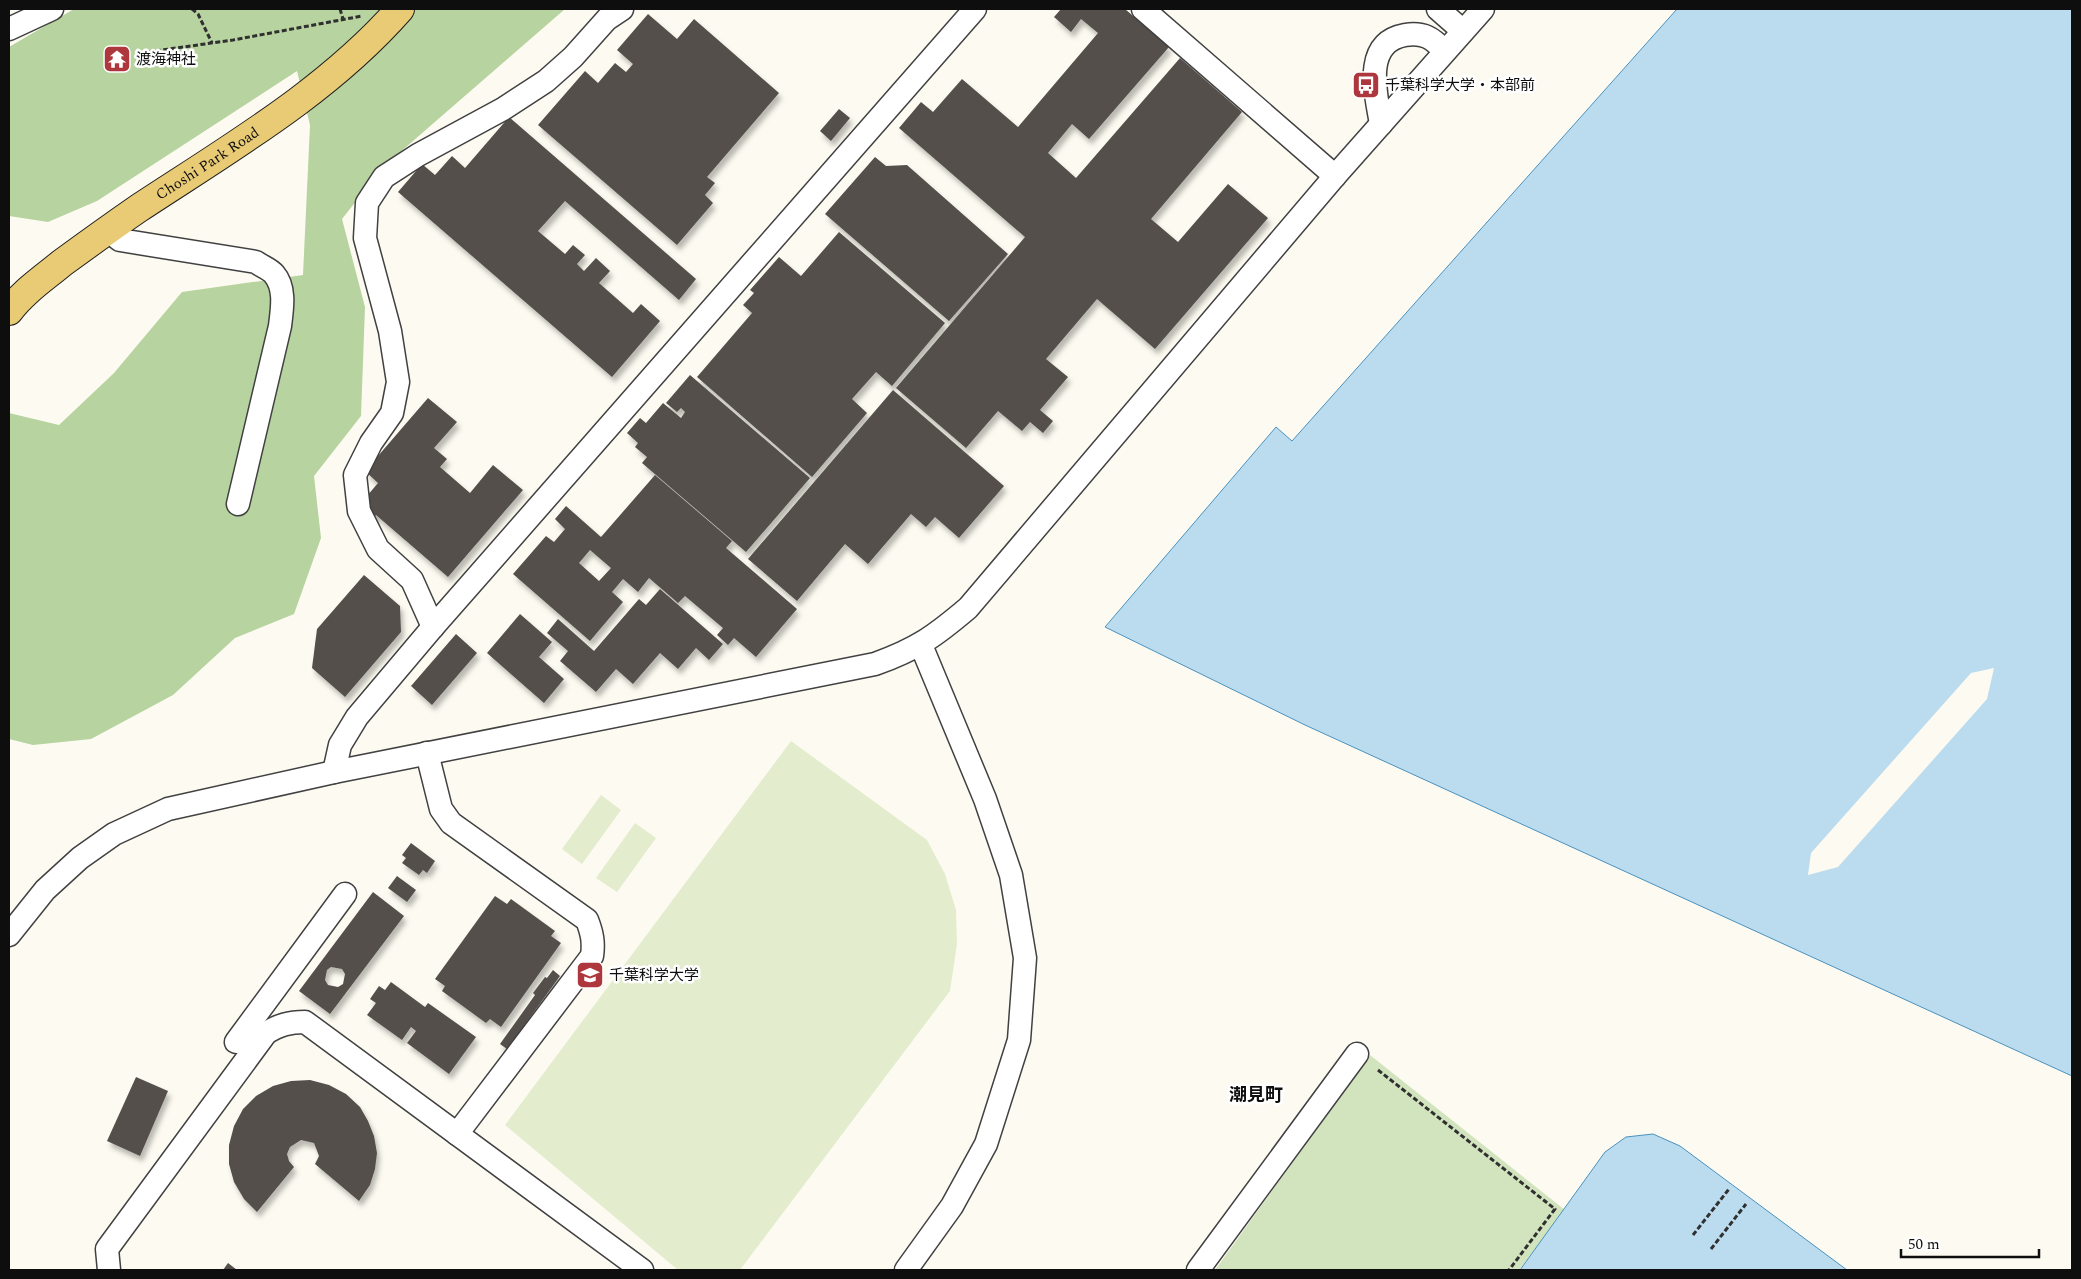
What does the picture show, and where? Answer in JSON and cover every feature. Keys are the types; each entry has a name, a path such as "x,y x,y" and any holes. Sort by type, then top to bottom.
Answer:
{"main road":[{"name":"Choshi Park Road","path":"9,311 40,281 107,230 289,109 344,65 392,18"}],"street":[{"path":"9,29 52,9"},
{"path":"433,628 412,580 378,549 359,511 355,475 371,443 392,413 398,382 390,331 365,238 367,202 384,177 418,155 503,109 546,81 573,57 607,19 622,9"},
{"path":"334,772 340,745 357,717 975,9"},
{"path":"1143,9 1335,176"},
{"path":"1438,9 1463,31"},
{"path":"9,935 45,890 80,858 114,834 168,809 334,772 876,664 922,645 968,608 1335,176 1483,9"},
{"path":"1381,124 1375,85 1376,61 1381,48 1391,39 1417,33 1432,39 1445,51"},
{"path":"107,230 120,240 256,262 273,273 280,287 283,304 280,326 238,504"},
{"path":"906,1270 952,1206 986,1144 1019,1040 1024,958 1011,875 985,799 922,645"},
{"path":"427,753 442,809 451,823 586,920 592,932 594,942 592,956 457,1134"},
{"path":"236,1042 345,894"},
{"path":"109,1270 107,1249 266,1033 289,1022 305,1022 642,1270"},
{"path":"1198,1270 1357,1054"}],"path":[{"path":"192,9 198,14 212,43"},
{"path":"340,9 343,19"},
{"path":"140,53 212,43 343,19 366,16 392,18"},
{"path":"1378,1070 1555,1209 1509,1270"},
{"path":"1693,1236 1729,1189"},
{"path":"1711,1249 1746,1204"}],"green space":[{"path":"74,9 565,9 383,167 342,219 365,307 361,416 314,476 321,538 294,614 235,638 173,695 91,739 33,745 9,739 9,413 59,425 114,373 182,292 303,275 310,125 297,71 97,201 48,222 9,216 9,47"},
{"path":"791,741 927,840 945,874 956,910 957,944 950,991 740,1270 678,1270 505,1125"},
{"path":"601,795 621,810 582,864 562,849"},
{"path":"635,823 656,838 617,892 596,878"},
{"path":"1370,1055 1565,1210 1519,1270 1215,1270"}],"water":[{"path":"1677,9 2072,9 2072,1076 1305,725 1105,627 1276,427 1292,441"},
{"path":"1653,1134 1680,1146 1847,1270 1520,1270 1605,1152 1626,1137"}],"pier":[{"path":"1994,668 1987,699 1838,867 1808,875 1811,853 1971,673"}],"building":[{"path":"1061,9 1125,9 1169,47 1089,139 1072,124 1048,153 1076,178 1180,58 1242,112 1151,219 1178,242 1228,184 1268,218 1155,349 1097,299 1046,359 1068,377 1040,410 1053,421 1043,433 1030,422 1022,431 998,411 966,448 896,388 1025,237 899,128 921,102 933,112 962,79 1018,127 1098,33 1081,19 1071,32 1054,17"},
{"path":"648,14 677,39 694,19 779,93 707,177 715,183 705,195 713,203 677,245 538,125 585,71 598,83 615,63 626,72 633,64 617,50"},
{"path":"839,109 850,118 831,141 820,131"},
{"path":"509,117 696,279 679,300 565,201 538,231 565,254 573,245 585,255 577,264 584,271 596,258 610,271 599,283 633,313 641,304 660,321 612,377 398,192 422,164 435,175 452,156 465,168"},
{"path":"875,157 886,166 907,165 1008,254 949,321 825,214"},
{"path":"839,232 945,323 892,386 876,372 852,399 867,413 812,477 697,377 752,313 743,305 754,293 750,290 779,257 801,276"},
{"path":"690,375 810,478 746,552 642,463 647,457 635,447 638,443 627,433 640,418 646,423 663,403 681,418 685,412 681,408 677,412 666,403"},
{"path":"893,390 1004,486 959,538 935,517 926,527 911,514 868,564 845,544 797,601 748,559"},
{"path":"428,398 457,422 434,448 447,459 440,467 470,493 493,465 523,490 448,577 376,515 370,522 361,503 378,483 365,471"},
{"path":"655,475 732,541 726,548 797,609 756,657 734,638 728,645 717,635 723,628 685,596 678,603 649,578 638,592 623,579 612,592 623,602 590,641 513,574 546,536 554,542 565,529 555,519 566,506 601,537","holes":["590,550 611,568 599,581 579,563"]},
{"path":"364,575 400,606 401,632 345,697 312,668 317,629"},
{"path":"660,589 723,644 709,660 696,648 678,669 660,653 633,684 616,669 596,692 560,661 568,651 547,633 558,619 594,651 639,599 646,605"},
{"path":"520,614 552,642 539,657 564,679 544,703 487,653"},
{"path":"456,634 477,653 432,705 411,686"},
{"path":"411,843 435,861 427,873 423,870 419,875 402,863 406,858 402,855"},
{"path":"397,876 416,890 407,902 388,888"},
{"path":"373,892 404,916 330,1014 299,991","holes":["331,967 342,969 345,974 343,984 338,987 328,985 325,980 327,970"]},
{"path":"495,896 507,904 511,899 555,931 551,936 561,943 501,1027 490,1019 486,1023 442,991 445,986 435,979"},
{"path":"553,970 560,976 507,1049 500,1044 535,995 533,993"},
{"path":"391,982 425,1007 428,1003 476,1037 449,1074 407,1043 416,1031 411,1027 402,1040 367,1015 376,1003 370,999 379,986 385,990"},
{"path":"136,1077 168,1091 140,1156 107,1141"},
{"path":"310,1080 329,1085 346,1094 360,1107 368,1121 374,1136 377,1153 370,1185 359,1201 315,1164 319,1156 314,1143 301,1140 290,1147 287,1154 289,1161 294,1167 257,1212 244,1199 234,1182 229,1164 229,1145 234,1126 243,1109 256,1096 273,1086 291,1081"},
{"path":"228,1263 237,1270 223,1270"}],"place":[{"name":"渡海神社","path":"117,59"},
{"name":"千葉科学大学・本部前","path":"1366,85"},
{"name":"千葉科学大学","path":"590,975"}],"district":[{"name":"潮見町","path":"1256,1095"}]}
